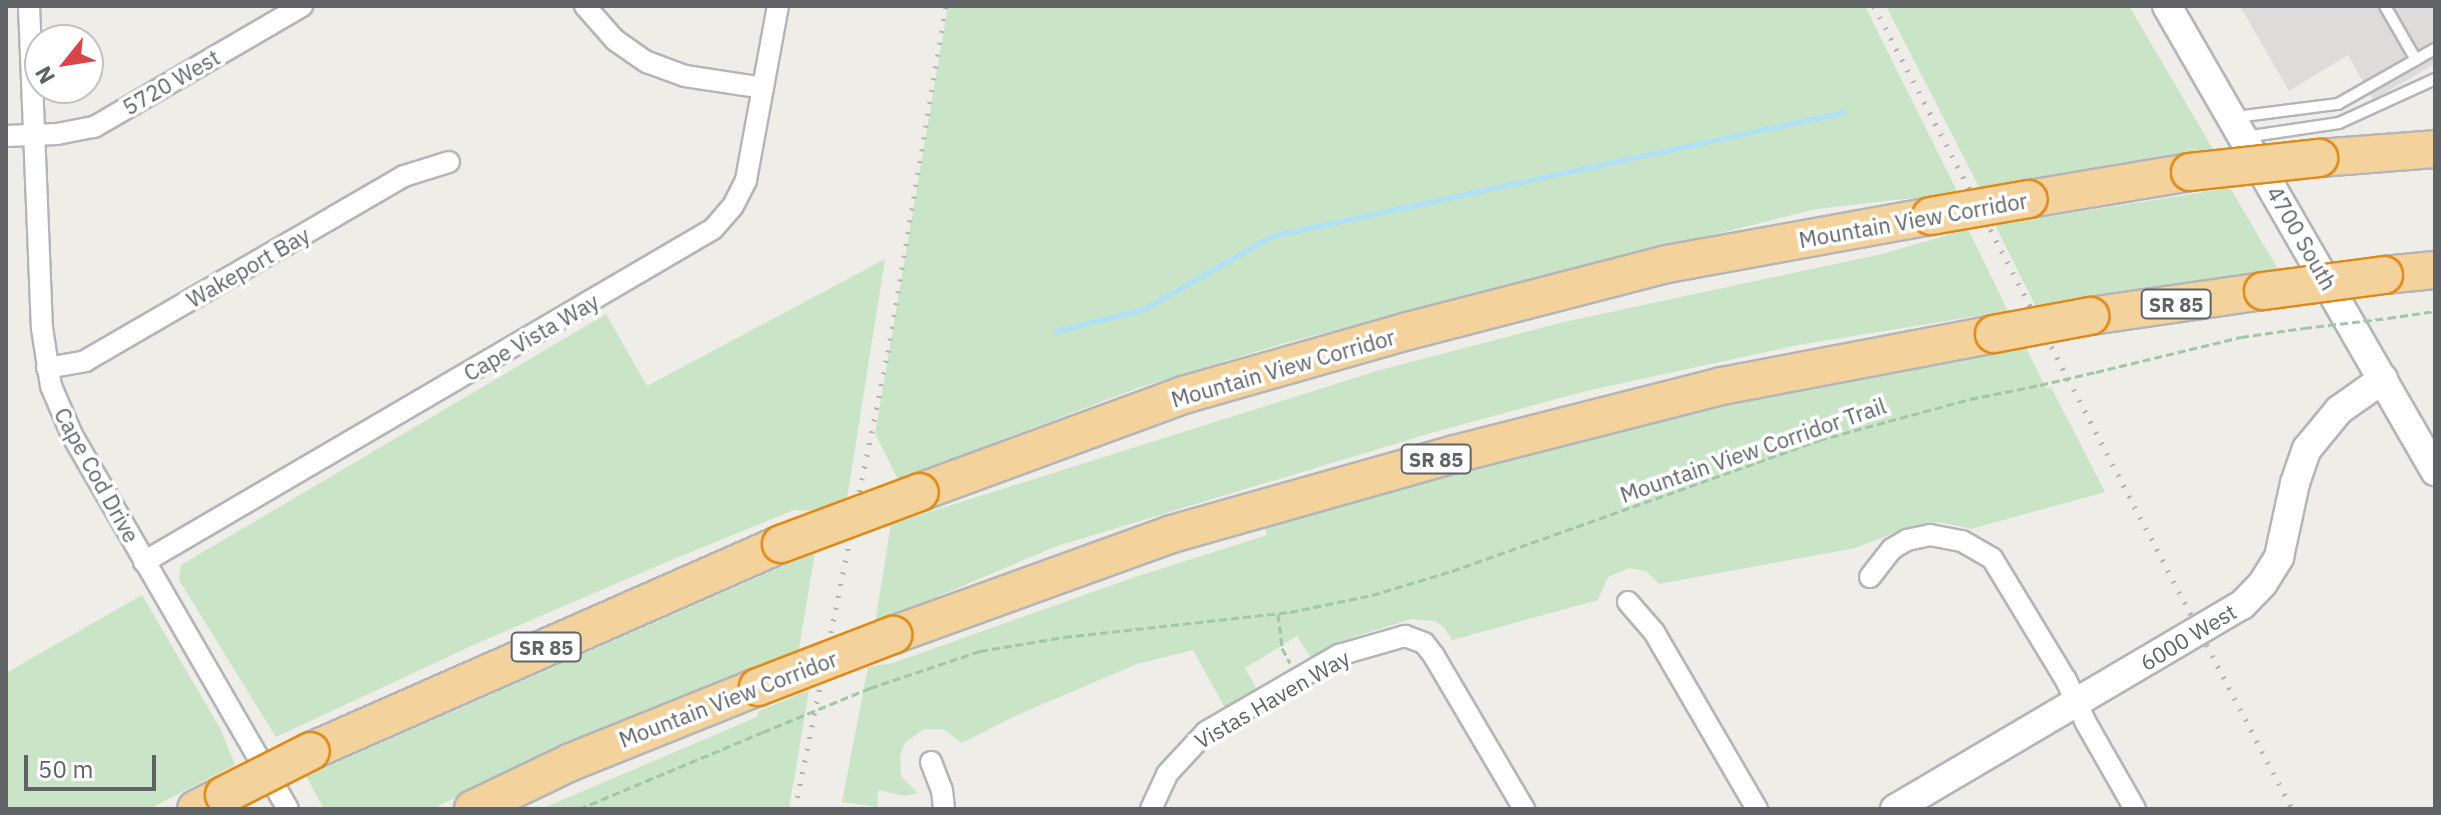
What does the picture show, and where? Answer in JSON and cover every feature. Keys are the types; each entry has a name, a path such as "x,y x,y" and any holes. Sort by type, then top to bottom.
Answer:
{"highway":[{"name":"Mountain View Corridor","path":"210,802 311,751 781,544 1187,394 1408,331 1667,264 2190,172 2435,149"},
{"name":"Mountain View Corridor","path":"473,809 571,762 758,687 1172,534 1455,454 1722,386 1994,334 2090,316 2435,270"}],"street":[{"name":"Cape Cod Drive","path":"29,6 47,368 68,427 288,809"},
{"name":"5720 West","path":"6,136 77,132 94,127 302,6"},
{"path":"585,6 615,40 647,62 685,76 763,88"},
{"name":"Cape Vista Way","path":"144,562 713,229 733,206 746,180 778,6"},
{"name":"4700 South","path":"2167,6 2435,471"},
{"name":"Wakeport Bay","path":"47,368 85,361 404,176 449,162"},
{"name":"6000 West","path":"1895,809 2216,622 2254,595 2272,570 2285,542 2295,483 2307,449 2339,410 2383,379"},
{"path":"1870,577 1892,549 1918,537 1952,537 1984,551 2006,577 2135,809"},
{"path":"1628,602 1654,632 1757,809"},
{"name":"Vistas Haven Way","path":"1151,809 1178,758 1216,726 1339,655 1398,636 1412,637 1424,643 1524,809"},
{"path":"931,762 942,790 944,809"}],"lane":[{"path":"2385,6 2416,60"},
{"path":"2237,127 2338,104 2435,49"},
{"path":"2237,127 2339,123 2435,79"}],"path":[{"name":"Mountain View Corridor Trail","path":"579,809 870,688 980,651 1278,614 1372,595 1452,571 1819,440 1955,402 2241,337 2435,311"},
{"path":"1278,614 1282,648"}],"shaded area":[{"path":"2240,6 2435,6 2435,64 2373,100 2348,55 2289,91"}],"green space":[{"path":"948,6 1865,6 1958,193 1816,209 1281,344 1138,388 898,479 875,434"},
{"path":"1886,6 2129,6 2213,149 1980,189"},
{"path":"2230,188 2278,269 2036,307 1995,225"},
{"path":"1968,229 2008,311 1798,345 1586,391 1431,433 1057,546 875,623 891,524 1380,370 1564,322 1882,254"},
{"path":"885,259 847,499 816,511 794,510 669,561 480,642 276,737 179,580 181,565 606,314 647,386"},
{"path":"2026,348 2046,388 2051,387 2105,492 1971,529 1939,522 1913,526 1855,548 1659,584 1646,571 1629,568 1608,577 1598,600 1452,640 1444,627 1434,621 1412,619 1356,636 1311,658 1297,636 1245,668 1257,690 1225,708 1193,650 1137,664 1015,716 962,743 943,729 924,729 905,743 900,755 901,776 918,793 905,796 878,790 877,807 842,802 868,667 893,663 1132,578 1267,535 1265,528 1426,480 1790,390"},
{"path":"815,552 798,654 563,745 432,809 324,809 306,776"},
{"path":"142,595 221,730 235,765 149,809 6,809 6,673"},
{"path":"809,690 789,809 541,809 757,717 759,711"}],"waterway":[{"path":"1056,331 1144,309 1272,236 1844,112"}],"railway":[{"path":"795,809 888,352 946,6"},
{"path":"1874,6 2292,809"}]}
